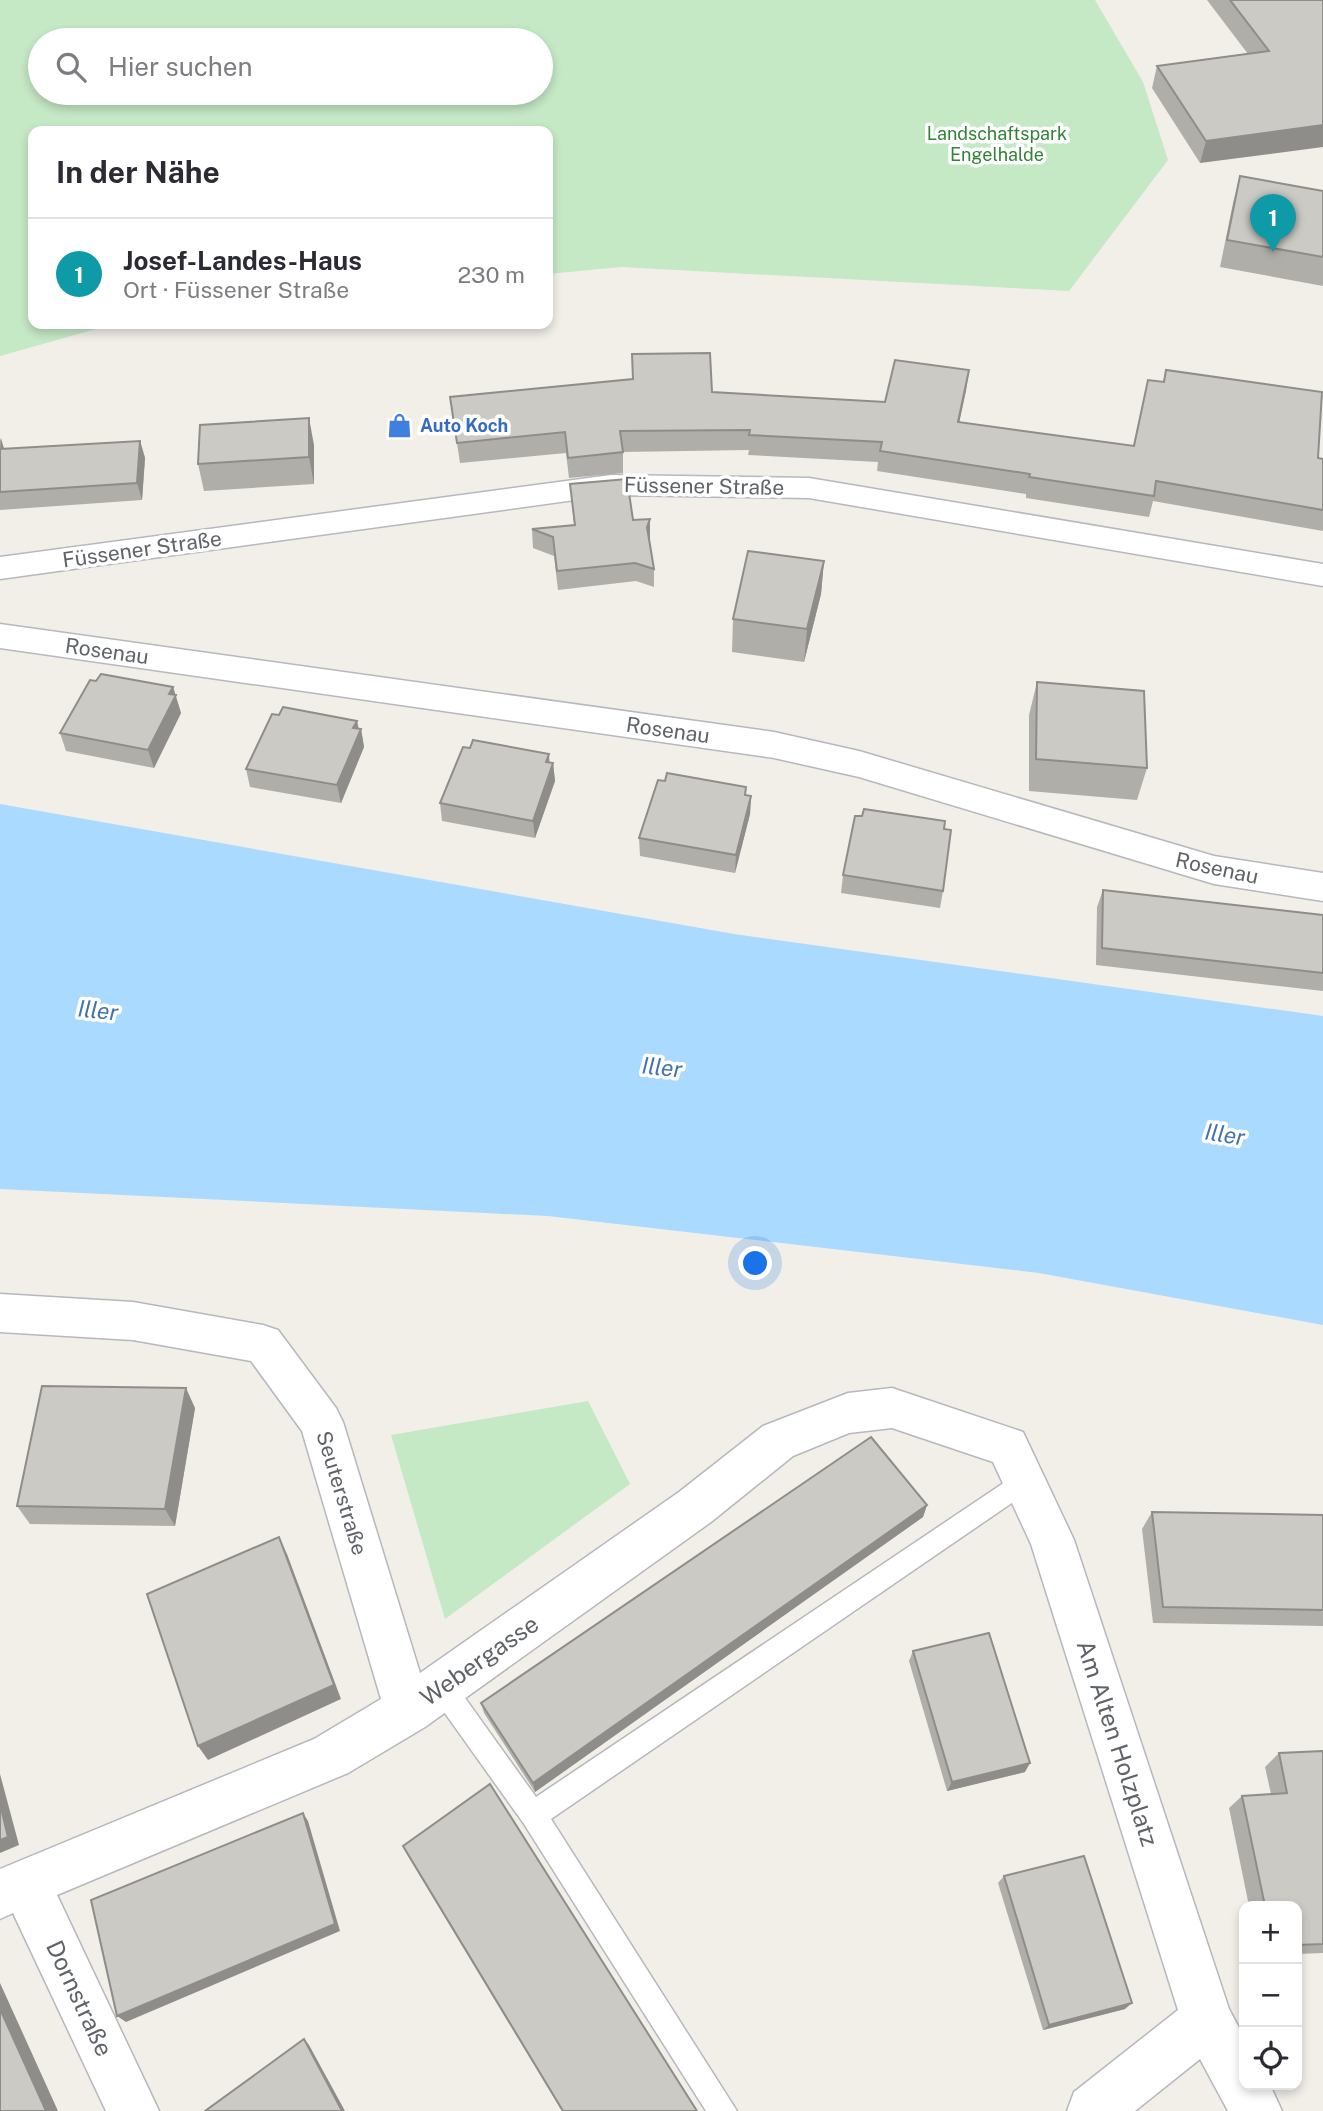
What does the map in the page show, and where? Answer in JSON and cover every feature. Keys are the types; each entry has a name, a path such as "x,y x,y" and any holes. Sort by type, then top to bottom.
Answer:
{"street":[{"name":"Füssener Straße","path":"0,568 611,485 809,488 1323,575"},
{"name":"Rosenau","path":"0,636 774,745 859,764 1214,870 1323,887"},
{"name":"Seuterstraße","path":"0,1313 133,1321 263,1344 321,1422 425,1698"},
{"name":"Webergasse","path":"13,1890 331,1756 425,1698 695,1507 778,1441 848,1413 892,1408 935,1421"},
{"name":"Am Alten Holzplatz","path":"935,1421 1008,1447 1026,1479 1052,1540 1207,2020 1256,2111"},
{"name":"Dornstraße","path":"13,1890 133,2111"},
{"path":"1093,2111 1207,2020"}],"lane":[{"path":"533,1815 1026,1479"},
{"path":"425,1698 533,1815 723,2111"}],"green space":[{"name":"Landschaftspark Engelhalde","path":"0,0 1095,0 1143,82 1168,160 1069,291 621,267 553,274 553,126 28,126 28,329 96,329 0,356"},
{"path":"588,1401 630,1484 445,1619 391,1435"}],"water":[{"name":"Iller","path":"0,804 734,934 1323,1016 1323,1325 1039,1273 548,1216 0,1189"}],"building":[{"path":"1230,0 1323,0 1323,125 1206,141 1157,66 1269,51"},
{"path":"1240,176 1323,191 1323,257 1227,240"},
{"path":"710,353 712,392 885,402 895,360 969,370 958,422 1134,446 1148,380 1164,382 1166,370 1322,392 1318,458 1323,459 1323,510 1156,481 1154,496 880,451 882,442 749,435 750,430 620,431 623,452 568,458 565,432 457,443 450,397 633,379 632,354"},
{"path":"309,418 309,457 198,464 200,425"},
{"path":"140,441 137,483 0,492 0,449"},
{"path":"627,479 633,520 650,519 647,527 654,569 635,563 557,571 553,537 532,529 575,525 570,484"},
{"path":"748,551 824,561 807,629 733,619"},
{"path":"101,674 173,687 169,694 176,695 148,750 60,733 90,680 96,681"},
{"path":"1037,682 1144,691 1147,768 1036,759"},
{"path":"283,707 357,721 353,728 361,729 337,785 246,769 272,714 279,715"},
{"path":"473,740 549,754 546,762 553,763 533,821 440,803 463,747 470,748"},
{"path":"667,773 746,787 745,795 751,796 736,855 639,838 658,780 665,781"},
{"path":"864,809 945,821 944,829 951,830 943,891 843,875 855,816 862,816"},
{"path":"1103,890 1323,915 1323,973 1102,948"},
{"path":"42,1386 186,1388 165,1509 17,1506"},
{"path":"871,1437 927,1505 533,1783 481,1703"},
{"path":"1152,1512 1323,1515 1323,1610 1163,1607"},
{"path":"279,1537 334,1685 198,1746 147,1594"},
{"path":"989,1633 1030,1763 952,1782 913,1651"},
{"path":"1323,1751 1323,1944 1302,1945 1302,1901 1264,1901 1242,1796 1287,1793 1279,1753"},
{"path":"490,1784 697,2111 563,2111 403,1846"},
{"path":"0,1804 8,1837 0,1840"},
{"path":"303,1813 335,1924 117,2016 91,1900"},
{"path":"1084,1856 1132,2003 1049,2025 1004,1876"},
{"path":"0,2009 46,2111 0,2111"},
{"path":"304,2039 342,2111 205,2111"}],"place":[{"name":"Josef-Landes-Haus","path":"1273,252"},
{"name":"Auto Koch","path":"400,425"}]}
